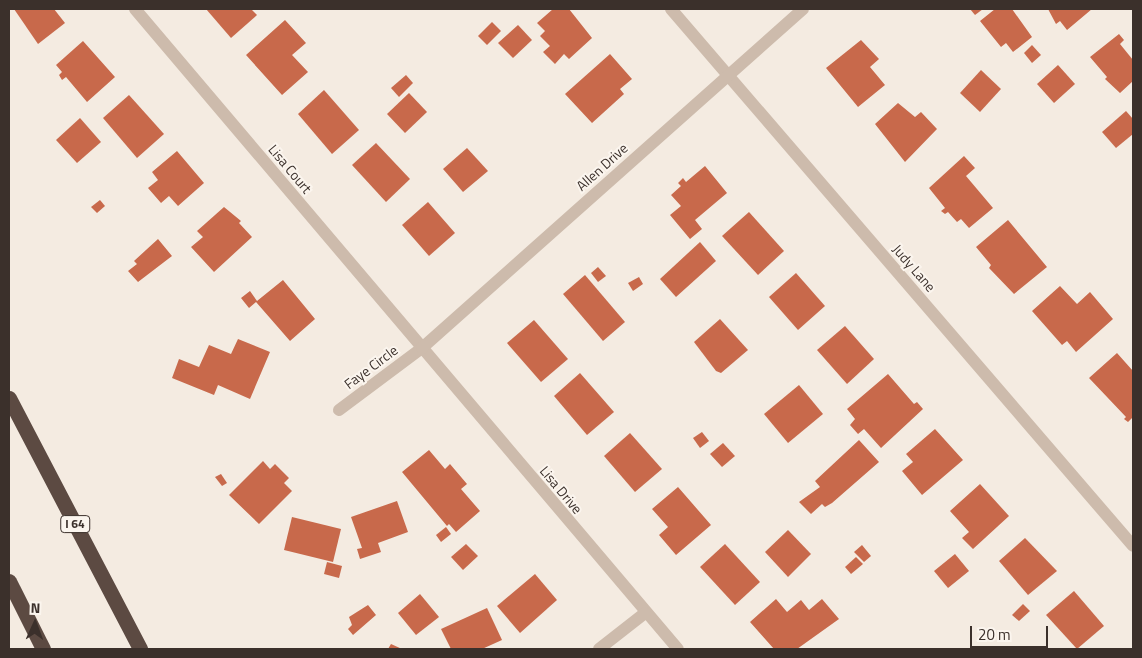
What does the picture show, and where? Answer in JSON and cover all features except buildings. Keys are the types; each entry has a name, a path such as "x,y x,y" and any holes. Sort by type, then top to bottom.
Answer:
{"highway":[{"name":"I 64","path":"9,398 140,649"},
{"path":"9,581 44,649"}],"street":[{"name":"Lisa Court","path":"135,9 422,348"},
{"name":"Judy Lane","path":"671,9 1133,546"},
{"name":"Allen Drive","path":"422,348 802,9"},
{"name":"Faye Circle","path":"339,410 422,348"},
{"name":"Lisa Drive","path":"422,348 645,613 678,649"},
{"path":"599,649 645,613"}]}
